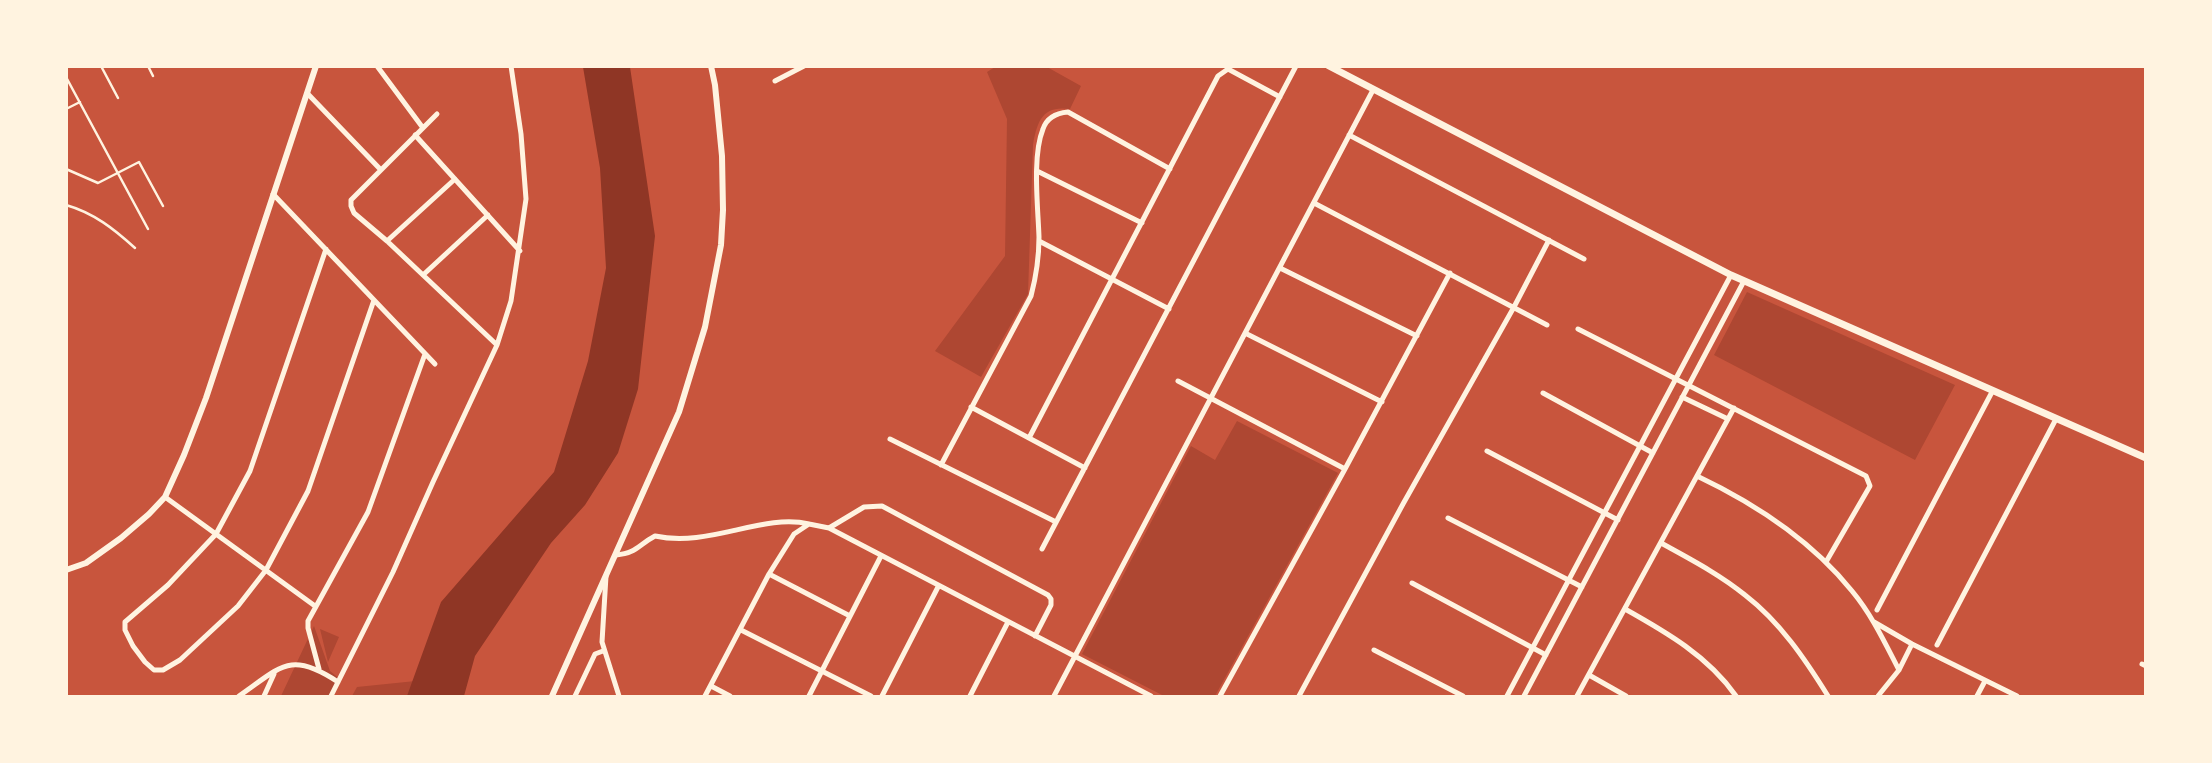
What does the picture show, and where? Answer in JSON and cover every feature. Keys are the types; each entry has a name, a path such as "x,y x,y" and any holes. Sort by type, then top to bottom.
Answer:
{"main road":[{"path":"1329,66 1731,275 2146,458"}],"street":[{"path":"66,570 86,563 121,538 165,497 206,398 316,66"},
{"path":"377,66 423,128"},
{"path":"331,696 393,572 497,345 511,300 526,199 521,134 511,66"},
{"path":"552,696 679,412 705,327 721,245 723,210 722,156 715,85 710,66"},
{"path":"1042,549 1296,66"},
{"path":"775,81 803,67"},
{"path":"1029,438 1218,76 1228,69 1280,97"},
{"path":"1054,696 1373,90"},
{"path":"307,93 380,169"},
{"path":"941,465 1031,296 1039,241 1037,170 1042,132 1051,117 1068,113 1170,169"},
{"path":"437,114 351,200 351,206 354,213 497,345"},
{"path":"415,135 520,251"},
{"path":"1349,135 1584,259"},
{"path":"1037,170 1142,223"},
{"path":"387,241 455,179"},
{"path":"273,193 435,364"},
{"path":"1314,203 1547,325"},
{"path":"423,275 488,215"},
{"path":"1299,696 1549,240"},
{"path":"1039,241 1169,309"},
{"path":"326,249 250,471 216,534 168,584 125,622 125,630 133,646 154,670 163,670 180,660 238,606 265,570 308,491 374,300"},
{"path":"1280,268 1417,336"},
{"path":"1220,696 1450,273"},
{"path":"1507,696 1731,275"},
{"path":"1524,696 1744,281"},
{"path":"1578,329 1866,476 1870,486 1826,562"},
{"path":"1245,333 1382,402"},
{"path":"319,669 307,628 308,621 368,512 425,354"},
{"path":"1178,381 1345,470"},
{"path":"1877,610 1992,391"},
{"path":"1543,393 1653,453"},
{"path":"1682,397 1728,419"},
{"path":"971,407 1085,468"},
{"path":"1577,696 1734,408"},
{"path":"1937,645 2056,419"},
{"path":"890,439 1056,522"},
{"path":"1487,451 1618,520"},
{"path":"1698,476 1758,507 1826,562 1853,592 1874,622 1899,670"},
{"path":"165,497 315,606"},
{"path":"829,528 864,507 883,506 1048,595 1051,605 1035,636"},
{"path":"1448,518 1582,587"},
{"path":"616,555 631,553 656,536 674,540 715,536 795,521 806,526 829,528 1151,696"},
{"path":"705,696 769,574 794,534 806,526"},
{"path":"1661,543 1711,571 1747,596 1786,636 1828,696"},
{"path":"809,696 880,556"},
{"path":"769,574 850,617"},
{"path":"607,576 602,642 619,696"},
{"path":"1412,583 1546,655"},
{"path":"882,696 939,587"},
{"path":"1625,609 1675,638 1702,658 1736,696"},
{"path":"970,696 1008,622"},
{"path":"1874,622 2017,696"},
{"path":"741,631 871,696"},
{"path":"1878,696 1899,670 1912,644"},
{"path":"1374,650 1463,696"},
{"path":"575,696 595,654 603,651"},
{"path":"239,696 282,666 302,664 319,669 338,682"},
{"path":"264,696 275,671"},
{"path":"1589,675 1626,696"},
{"path":"1977,696 1985,681"},
{"path":"710,686 730,696"}],"lane":[{"path":"101,66 118,99"},
{"path":"148,66 153,76"},
{"path":"66,77 148,229"},
{"path":"66,109 80,102"},
{"path":"66,169 99,183 139,162 163,206"},
{"path":"66,205 87,211 135,248"}],"shaded area":[{"path":"583,67 630,67 655,236 638,389 618,453 585,505 551,543 475,656 464,696 407,696 441,602 554,472 588,361 606,268 600,168"},
{"path":"995,67 1047,67 1081,86 1070,109 1053,110 1039,122 1033,145 1028,294 981,377 935,351 1005,256 1007,119 987,72"},
{"path":"1747,292 1955,385 1915,460 1714,355"},
{"path":"1237,421 1338,473 1215,696 1164,696 1082,654 1191,446 1215,460"},
{"path":"314,626 330,671 341,680 333,696 281,696"},
{"path":"320,629 339,637 328,662"},
{"path":"435,679 430,696 352,696 357,687"}]}
